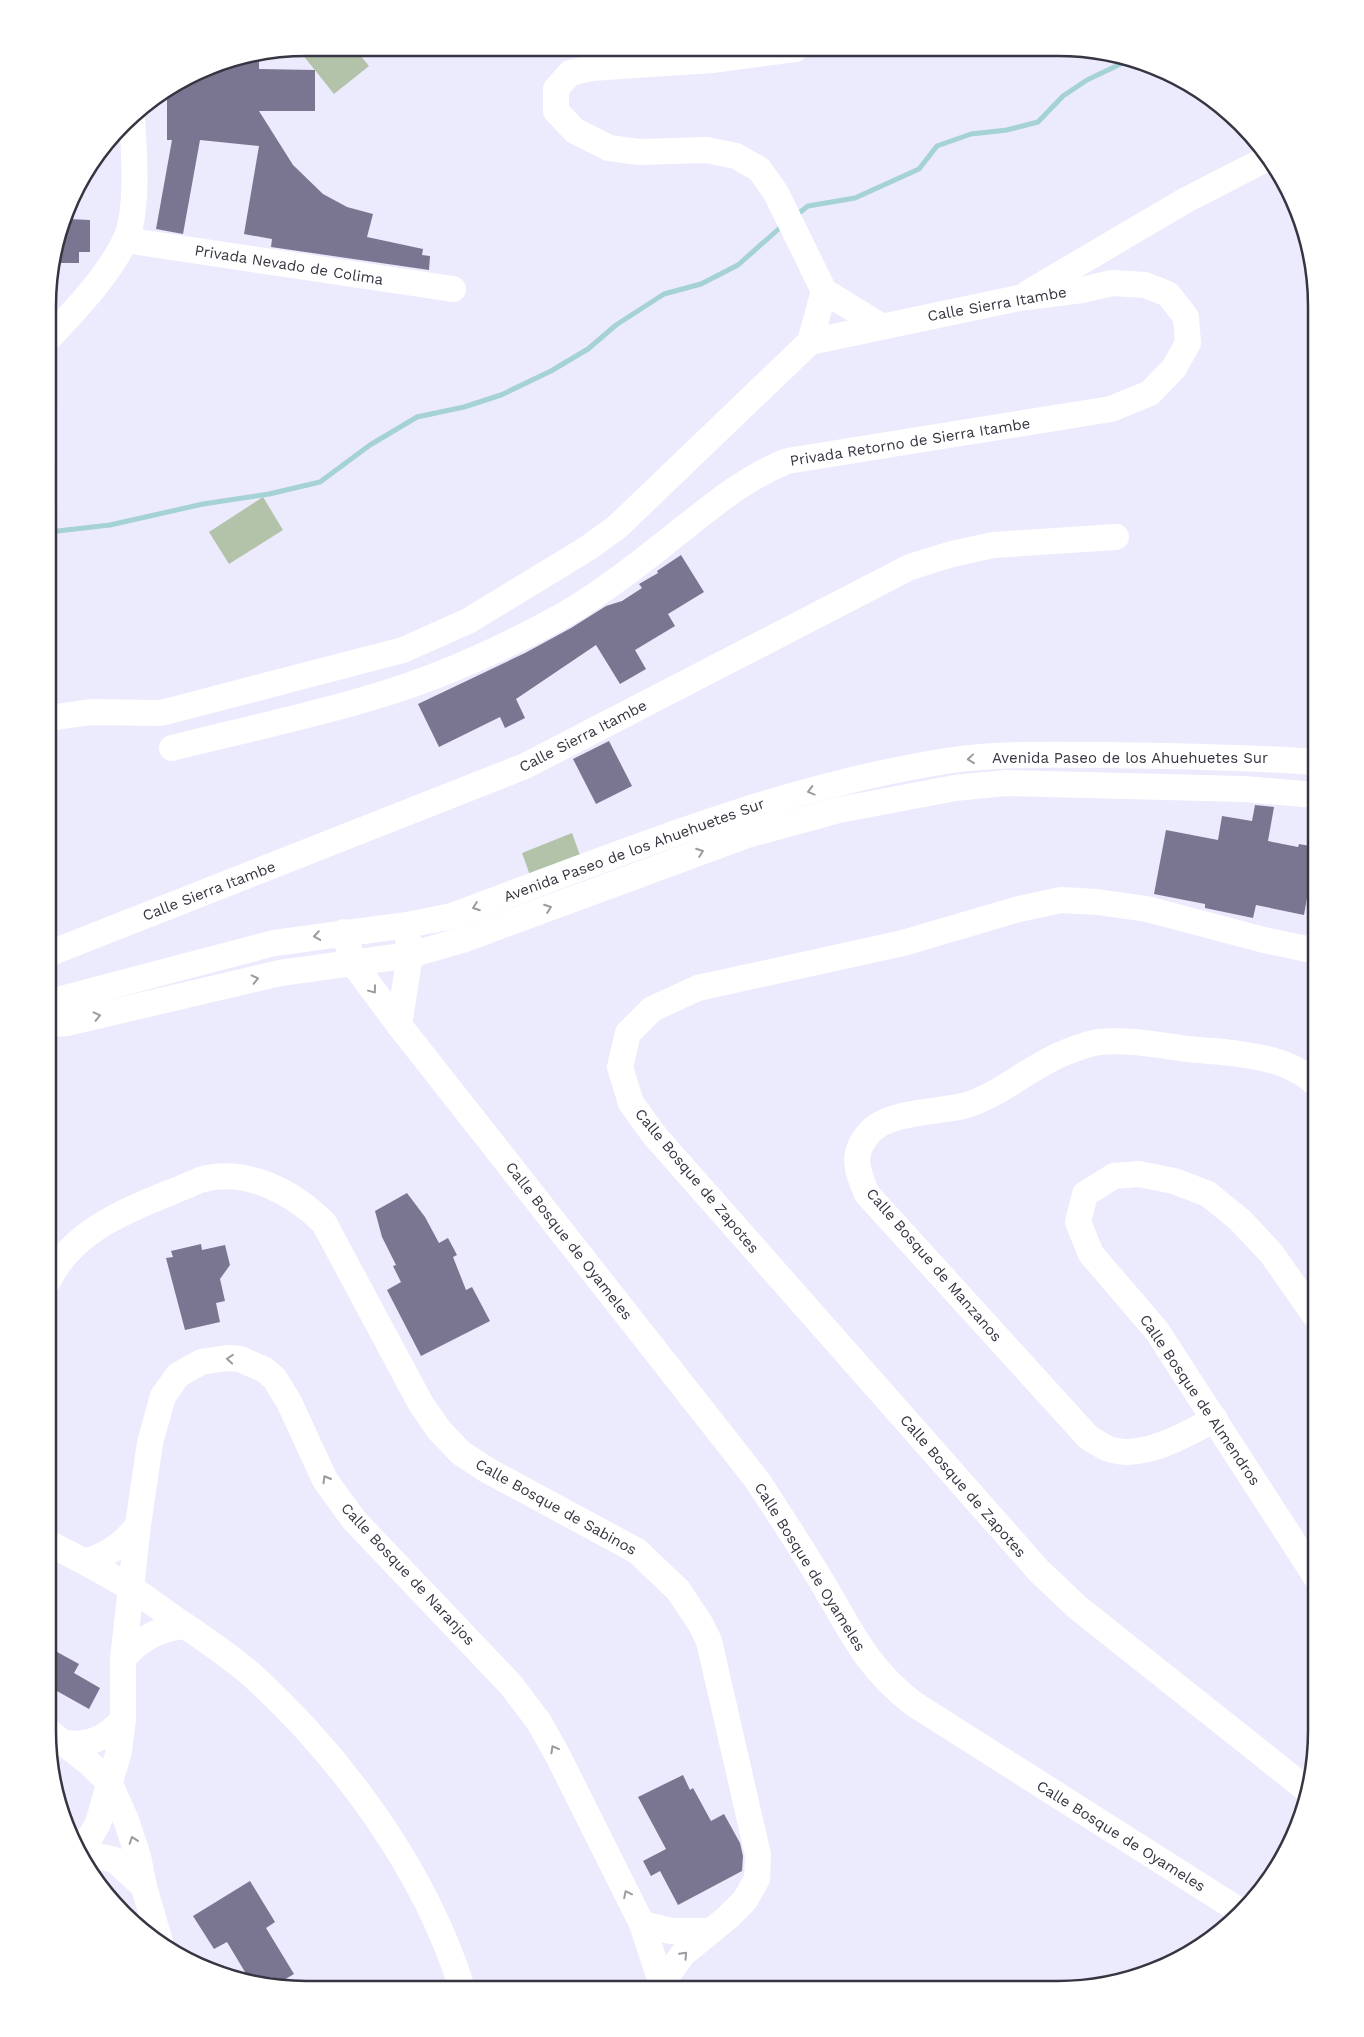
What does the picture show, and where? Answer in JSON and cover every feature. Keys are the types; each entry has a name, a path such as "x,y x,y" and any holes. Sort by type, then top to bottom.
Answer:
{"street":[{"path":"742,56 712,60 591,68 570,73 556,89 556,110 575,131 609,148 638,152 707,150 736,156 759,169 780,200 824,291 881,326"},
{"path":"56,330 102,276 125,240 133,204 135,160 133,127"},
{"path":"1019,298 1186,200 1262,161"},
{"name":"Privada Nevado de Colima","path":"125,240 453,289"},
{"name":"Calle Sierra Itambe","path":"810,342 1019,298 1082,290 1112,283"},
{"name":"Privada Retorno de Sierra Itambe","path":"172,748 374,697 440,674 509,643 565,614 627,573 736,487 759,472 786,461 1111,409 1150,393 1174,368 1188,343 1186,317 1168,294 1145,285 1112,283"},
{"path":"56,717 92,712 161,713 381,657 447,632 588,548 617,527 810,342 824,291"},
{"name":"Calle Sierra Itambe","path":"56,950 525,766 910,567 993,545 1116,537"},
{"name":"Avenida Paseo de los Ahuehuetes Sur","path":"56,999 242,950 344,932 408,925 452,916 744,808 831,785 946,762 1007,755 1241,756 1308,761"},
{"name":"Avenida Paseo de los Ahuehuetes Sur","path":"56,1024 67,1023 280,973 410,955 462,940 747,835 839,810 955,788 1006,783 1244,789 1308,794"},
{"name":"Calle Bosque de Zapotes","path":"1301,1785 1078,1607 1039,1571 654,1136 631,1103 620,1067 628,1033 652,1009 698,988 894,945 1019,908 1061,900 1097,902 1147,909 1264,940 1308,949"},
{"path":"399,1025 410,955 408,925"},
{"path":"344,932 353,963"},
{"name":"Calle Bosque de Oyameles","path":"353,963 399,1025 757,1480 797,1541 856,1642 882,1677 914,1704 1234,1907"},
{"name":"Calle Bosque de Manzanos","path":"1215,1419 1177,1440 1141,1451 1112,1450 1088,1437 867,1194 856,1168 859,1145 871,1130 889,1119 965,1105 998,1091 1064,1053 1100,1042 1139,1043 1250,1056 1281,1063 1308,1075"},
{"name":"Calle Bosque de Almendros","path":"1308,1305 1271,1253 1240,1220 1208,1194 1174,1181 1139,1174 1114,1176 1085,1194 1078,1222 1091,1254 1157,1331 1308,1564"},
{"name":"Calle Bosque de Sabinos","path":"56,1269 67,1252 89,1232 211,1177 241,1178 271,1186 292,1197 324,1222 421,1404 439,1430 462,1452 487,1470 637,1551 665,1576 700,1623 709,1641 758,1855 757,1879 746,1900 682,1954 666,1981"},
{"name":"Calle Bosque de Naranjos","path":"84,1845 98,1823 120,1751 123,1719 123,1659 138,1525 150,1443 163,1396 170,1385 189,1368 214,1358 240,1360 265,1370 283,1390 325,1480 354,1520 511,1686 539,1722 642,1924 661,1981"},
{"path":"85,1562 106,1555 124,1543 138,1525"},
{"path":"56,1547 132,1589 222,1652 253,1677 315,1741 357,1792 407,1867 450,1949 460,1981"},
{"path":"123,1659 130,1650 150,1635 173,1627 185,1626"},
{"path":"56,1737 83,1744 101,1739 123,1719"},
{"path":"56,1737 109,1782 132,1838 157,1931"},
{"path":"89,1853 115,1860 144,1887"},
{"path":"642,1924 671,1931 711,1931"}],"green space":[{"path":"304,56 361,56 369,66 334,94"},
{"path":"263,497 283,530 229,564 209,532"},
{"path":"572,833 581,858 531,878 522,853"}],"building":[{"path":"259,61 259,69 315,70 315,111 259,111 293,165 323,194 347,207 373,214 367,237 423,249 422,255 430,256 429,270 271,247 272,239 244,234 259,146 200,140 183,234 156,229 172,140 167,140 167,98 196,82 211,75"},
{"path":"72,219 90,220 90,252 79,252 79,263 60,263"},
{"path":"681,555 704,592 668,614 675,626 635,650 646,669 620,684 596,645 516,699 525,718 505,728 500,717 439,747 418,704 525,653 606,606 622,601 642,588 639,584 658,573 657,571"},
{"path":"609,741 632,786 596,804 573,759"},
{"path":"1255,805 1274,807 1268,841 1298,847 1299,844 1308,846 1308,892 1304,915 1256,905 1253,918 1205,908 1205,904 1154,894 1166,830 1218,840 1222,816 1252,821"},
{"path":"407,1193 425,1217 439,1243 448,1238 457,1255 453,1257 466,1290 472,1287 490,1321 421,1356 387,1290 401,1282 393,1266 396,1265 382,1237 375,1211"},
{"path":"201,1244 202,1250 225,1245 230,1265 220,1279 225,1301 216,1303 220,1322 185,1330 166,1258 173,1257 171,1251"},
{"path":"56,1651 79,1664 74,1673 100,1688 89,1709 56,1690"},
{"path":"683,1775 690,1790 693,1788 711,1821 724,1814 740,1843 743,1856 742,1871 678,1905 660,1871 651,1876 643,1861 666,1849 638,1797"},
{"path":"250,1881 275,1922 266,1928 294,1974 284,1980 246,1973 227,1942 214,1949 193,1916"}],"waterway":[{"path":"795,216 808,206 855,198 919,169 937,146 971,134 1007,130 1038,122 1063,96 1087,80 1120,64"},
{"path":"56,531 110,525 203,504 269,494 320,482 370,445 417,417 464,407 501,395 551,371 588,349 616,325 664,294 701,284 738,265 782,226"}]}
